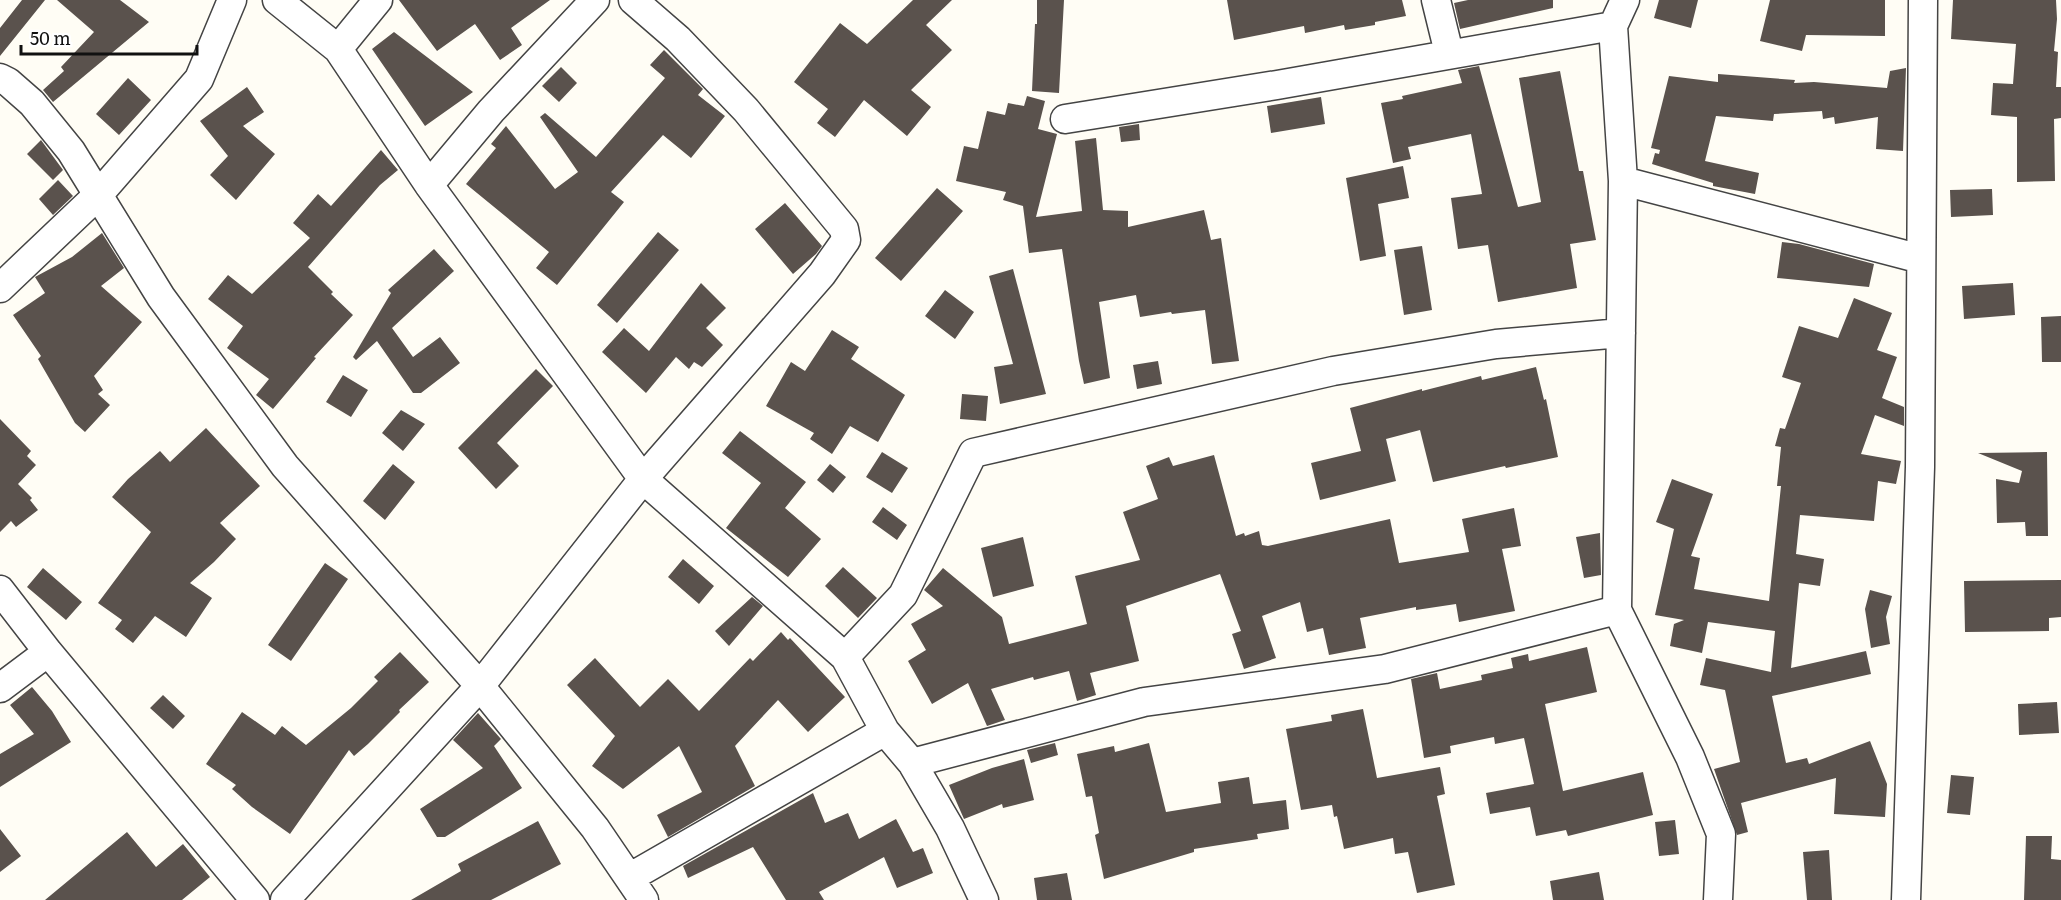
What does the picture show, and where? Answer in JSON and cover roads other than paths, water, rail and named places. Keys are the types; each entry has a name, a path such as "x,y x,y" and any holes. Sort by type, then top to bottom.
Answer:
{"street":[{"path":"0,288 99,194 199,79 232,0"},
{"path":"278,0 338,49 429,185 643,479 845,657 885,731 912,764 950,828 984,900"},
{"path":"338,49 378,0"},
{"path":"429,185 491,111 595,0"},
{"path":"285,900 480,686 643,479 822,274 846,240 844,230 746,110 678,39 633,0"},
{"path":"1436,0 1449,53"},
{"path":"1625,0 1613,26 1623,181 1617,610 1690,757 1721,834 1718,900"},
{"path":"1906,900 1920,467 1923,0"},
{"path":"1065,119 1277,85 1613,26"},
{"path":"0,78 32,103 71,151 161,297 285,466 480,686 595,828 636,889 885,731"},
{"path":"1623,181 1921,259"},
{"path":"845,657 903,596 973,453 1333,371 1496,344 1621,333"},
{"path":"0,590 245,897"},
{"path":"912,764 1144,702 1385,669 1617,610"},
{"path":"0,688 48,652"}]}
